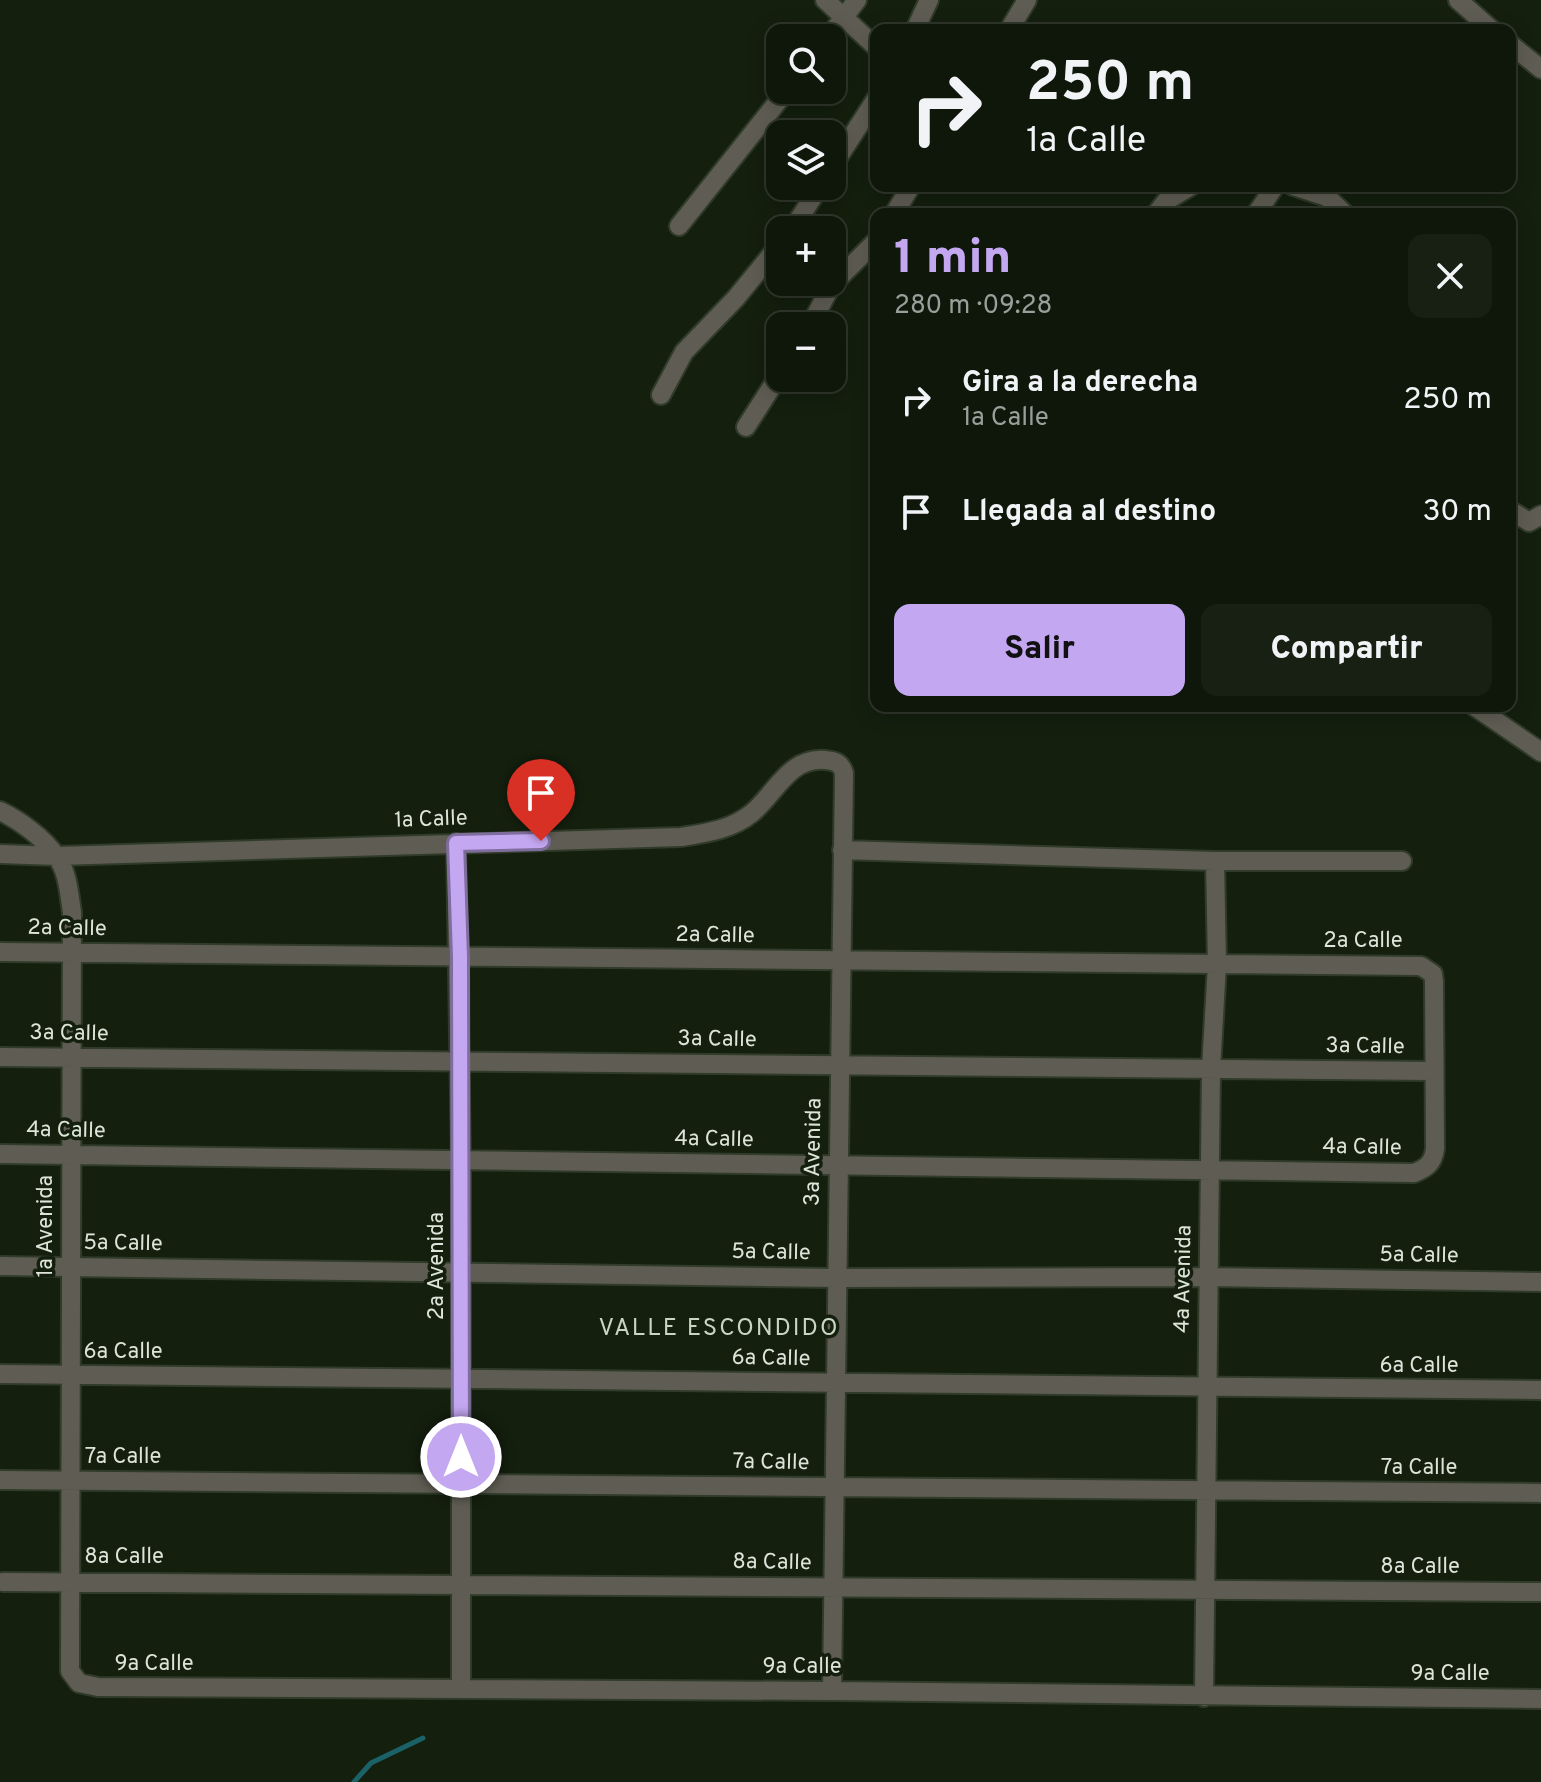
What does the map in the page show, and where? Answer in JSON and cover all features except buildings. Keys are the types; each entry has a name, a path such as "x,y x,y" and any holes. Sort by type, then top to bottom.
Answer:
{"street":[{"path":"825,0 870,42"},
{"path":"840,24 857,0"},
{"path":"918,24 929,0"},
{"path":"1013,24 1027,0"},
{"path":"1458,0 1485,24"},
{"path":"1516,49 1541,69"},
{"path":"679,226 776,104"},
{"path":"846,145 870,108"},
{"path":"1161,208 1181,192"},
{"path":"1312,192 1327,197 1339,208"},
{"path":"817,312 831,286 870,247"},
{"path":"661,395 684,352 736,298 766,261"},
{"path":"746,427 768,392"},
{"path":"1516,514 1529,522 1541,515"},
{"path":"1483,712 1541,752"},
{"name":"1a Calle","path":"0,854 57,856 681,837 723,830 752,813 792,768 810,759 836,762"},
{"name":"3a Avenida","path":"832,1691 844,773 842,766 836,762"},
{"path":"0,811 27,828 57,856"},
{"name":"2a Avenida","path":"456,843 460,957 461,1689"},
{"path":"842,850 1215,861 1402,861"},
{"name":"1a Avenida","path":"57,856 65,875 72,912 73,953 69,1155 70,1671"},
{"name":"4a Avenida","path":"1204,1697 1209,1170 1217,964 1215,861"},
{"name":"2a Calle","path":"0,952 1421,966 1433,974 1434,981 1434,1071"},
{"name":"3a Calle","path":"0,1057 1434,1071"},
{"name":"4a Calle","path":"0,1154 1414,1173 1426,1169 1435,1149 1434,1071"},
{"name":"5a Calle","path":"0,1266 836,1278 1208,1277 1541,1282"},
{"name":"6a Calle","path":"0,1374 1207,1389 1541,1390"},
{"name":"7a Calle","path":"0,1480 1541,1493"},
{"name":"8a Calle","path":"3,1582 1541,1592"},
{"name":"9a Calle","path":"70,1671 79,1683 98,1687 1541,1699"}],"waterway":[{"path":"354,1782 371,1763 423,1738"}],"district":[{"name":"VALLE ESCONDIDO","path":"719,1329"}],"route":[{"path":"461,1457 460,957 456,843 541,841"}]}
